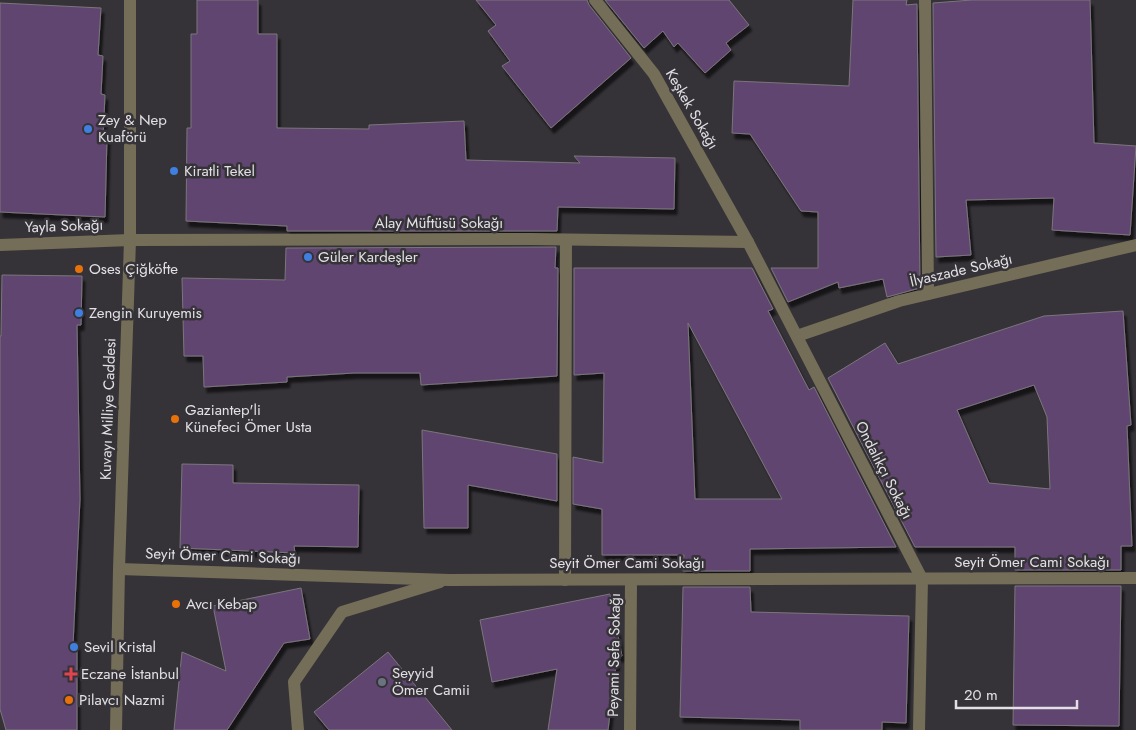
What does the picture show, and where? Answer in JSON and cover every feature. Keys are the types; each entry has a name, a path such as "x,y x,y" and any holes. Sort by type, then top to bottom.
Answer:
{"street":[{"name":"Kuvayı Milliye Caddesi","path":"116,730 119,569 130,240 130,0"},
{"name":"Keşkek Sokağı","path":"595,0 654,74 748,242"},
{"path":"925,0 928,294"},
{"name":"Alay Müftüsü Sokağı","path":"130,240 748,242"},
{"name":"Yayla Sokağı","path":"0,245 130,240"},
{"path":"565,580 566,240"},
{"name":"Ondalıkçı Sokağı","path":"748,242 922,579 919,730"},
{"name":"İlyaszade Sokağı","path":"796,336 900,301 1136,245"},
{"name":"Seyit Ömer Cami Sokağı","path":"119,569 449,580 1136,578"},
{"path":"298,730 294,682 342,612 449,580"},
{"name":"Peyami Sefa Sokağı","path":"630,730 631,580"}],"building":[{"path":"197,0 258,0 258,34 277,34 277,128 369,129 369,125 464,121 466,160 580,163 574,156 675,158 674,209 558,207 557,231 287,231 287,226 186,221 187,128 191,128 191,34 197,34"},
{"path":"476,0 587,0 631,58 551,128 502,66 510,61 488,31 496,25"},
{"path":"605,0 729,0 749,25 726,43 731,50 705,73 678,43 674,47 663,31 644,48"},
{"path":"853,0 907,0 906,5 917,4 920,288 887,297 883,279 839,288 838,282 788,302 771,268 818,268 818,212 801,211 750,134 732,133 734,81 849,86"},
{"path":"972,0 1090,0 1094,143 1136,146 1130,235 1052,230 1054,198 966,200 971,255 936,257 933,3"},
{"path":"0,3 101,8 98,55 103,56 101,94 105,95 103,137 107,137 105,217 0,212"},
{"path":"556,247 555,268 558,268 557,376 421,385 420,373 354,373 287,377 287,382 204,387 203,356 184,356 182,278 285,280 286,248"},
{"path":"574,268 752,268 773,309 768,311 809,390 814,387 896,547 750,549 750,571 683,571 684,555 602,555 602,509 573,504 573,457 603,463 604,373 574,375","holes":["688,323 782,499 695,499"]},
{"path":"2,275 82,276 81,325 77,325 80,499 73,645 77,644 77,730 6,730 0,709 0,336"},
{"path":"1123,311 1131,425 1127,426 1132,546 1121,546 1121,570 1015,570 1015,547 915,547 828,378 885,343 898,364 1044,316","holes":["1034,385 1047,417 1050,489 989,483 957,410"]},
{"path":"422,430 557,454 557,501 468,485 468,528 424,528"},
{"path":"182,464 233,465 233,483 359,485 358,547 294,546 295,553 180,548"},
{"path":"1015,586 1121,586 1119,726 1013,725"},
{"path":"683,587 750,587 751,612 909,616 906,723 882,722 882,730 800,730 800,720 680,717"},
{"path":"301,588 310,639 284,643 227,730 174,730 182,652 226,671 213,606"},
{"path":"610,594 622,656 617,657 608,730 548,730 557,669 492,682 480,620"},
{"name":"Seyyid Ömer Camii","path":"388,652 452,730 329,730 314,712"}],"place":[{"name":"Zey & Nep Kuaförü","path":"88,129"},
{"name":"Kiratli Tekel","path":"174,171"},
{"name":"Güler Kardeşler","path":"308,257"},
{"name":"Oses Çiğköfte","path":"79,269"},
{"name":"Zengin Kuruyemis","path":"79,313"},
{"name":"Gaziantep'li Künefeci Ömer Usta","path":"175,419"},
{"name":"Avcı Kebap","path":"176,604"},
{"name":"Sevil Kristal","path":"74,647"},
{"name":"Eczane İstanbul","path":"71,674"},
{"name":"Seyyid Ömer Camii","path":"382,682"},
{"name":"Pilavcı Nazmi","path":"69,700"}]}
